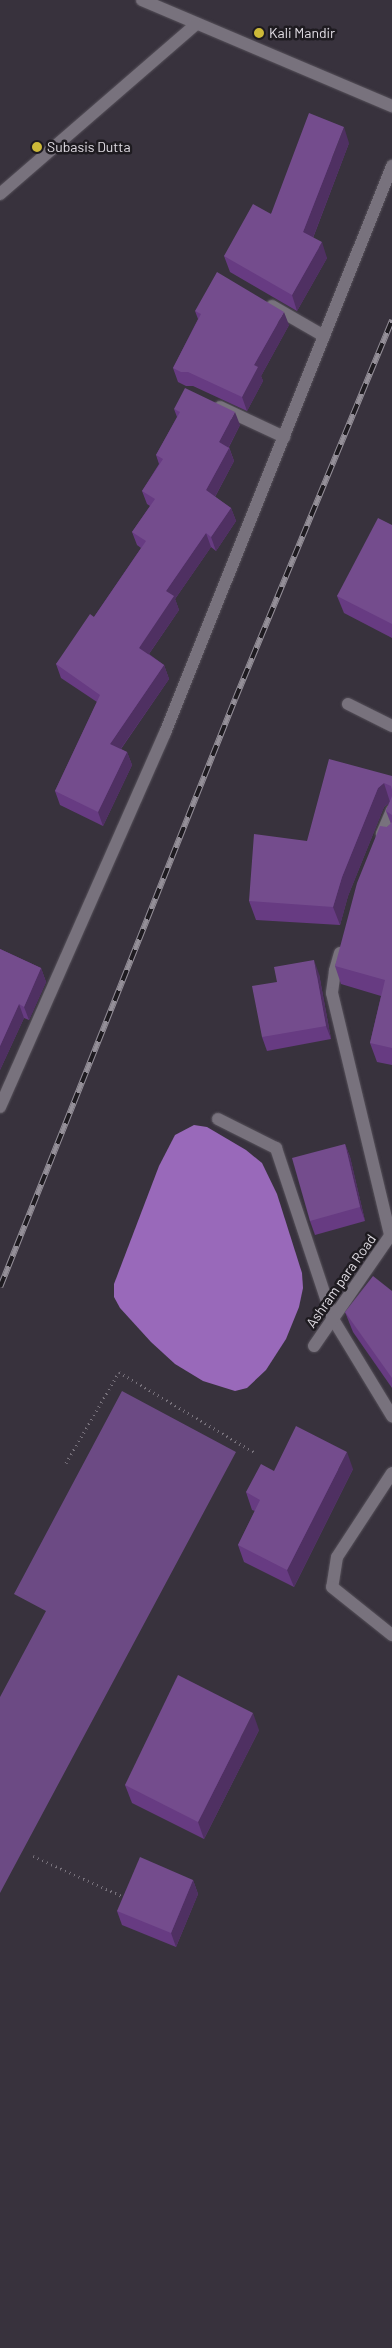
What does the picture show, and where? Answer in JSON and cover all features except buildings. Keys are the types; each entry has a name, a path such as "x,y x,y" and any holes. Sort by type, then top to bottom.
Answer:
{"street":[{"path":"142,0 392,106"},
{"path":"0,194 196,24"},
{"path":"0,1107 165,734 392,166"},
{"path":"257,298 324,336"},
{"path":"207,401 284,437"},
{"path":"348,704 392,726"},
{"path":"376,850 387,836 392,810"},
{"path":"343,944 335,971 332,993 391,1234"},
{"path":"218,1119 276,1148 333,1319 392,1416"},
{"name":"Ashram para Road","path":"314,1346 391,1234"},
{"path":"392,1473 337,1557 332,1587 392,1635"}],"path":[{"path":"66,1463 119,1372 254,1452"},
{"path":"33,1856 129,1899"}],"shaded area":[{"path":"194,1125 207,1127 246,1150 262,1163 277,1194 302,1273 303,1288 299,1307 286,1339 266,1370 247,1388 235,1391 203,1381 175,1364 151,1342 120,1308 114,1297 114,1284 159,1166 175,1135"},
{"path":"122,1391 236,1452 0,1893 0,1697 46,1611 14,1594"}],"railway":[{"path":"0,1287 235,699 392,320"}],"place":[{"name":"Kali Mandir","path":"259,33"},
{"name":"Subasis Dutta","path":"37,147"}]}
